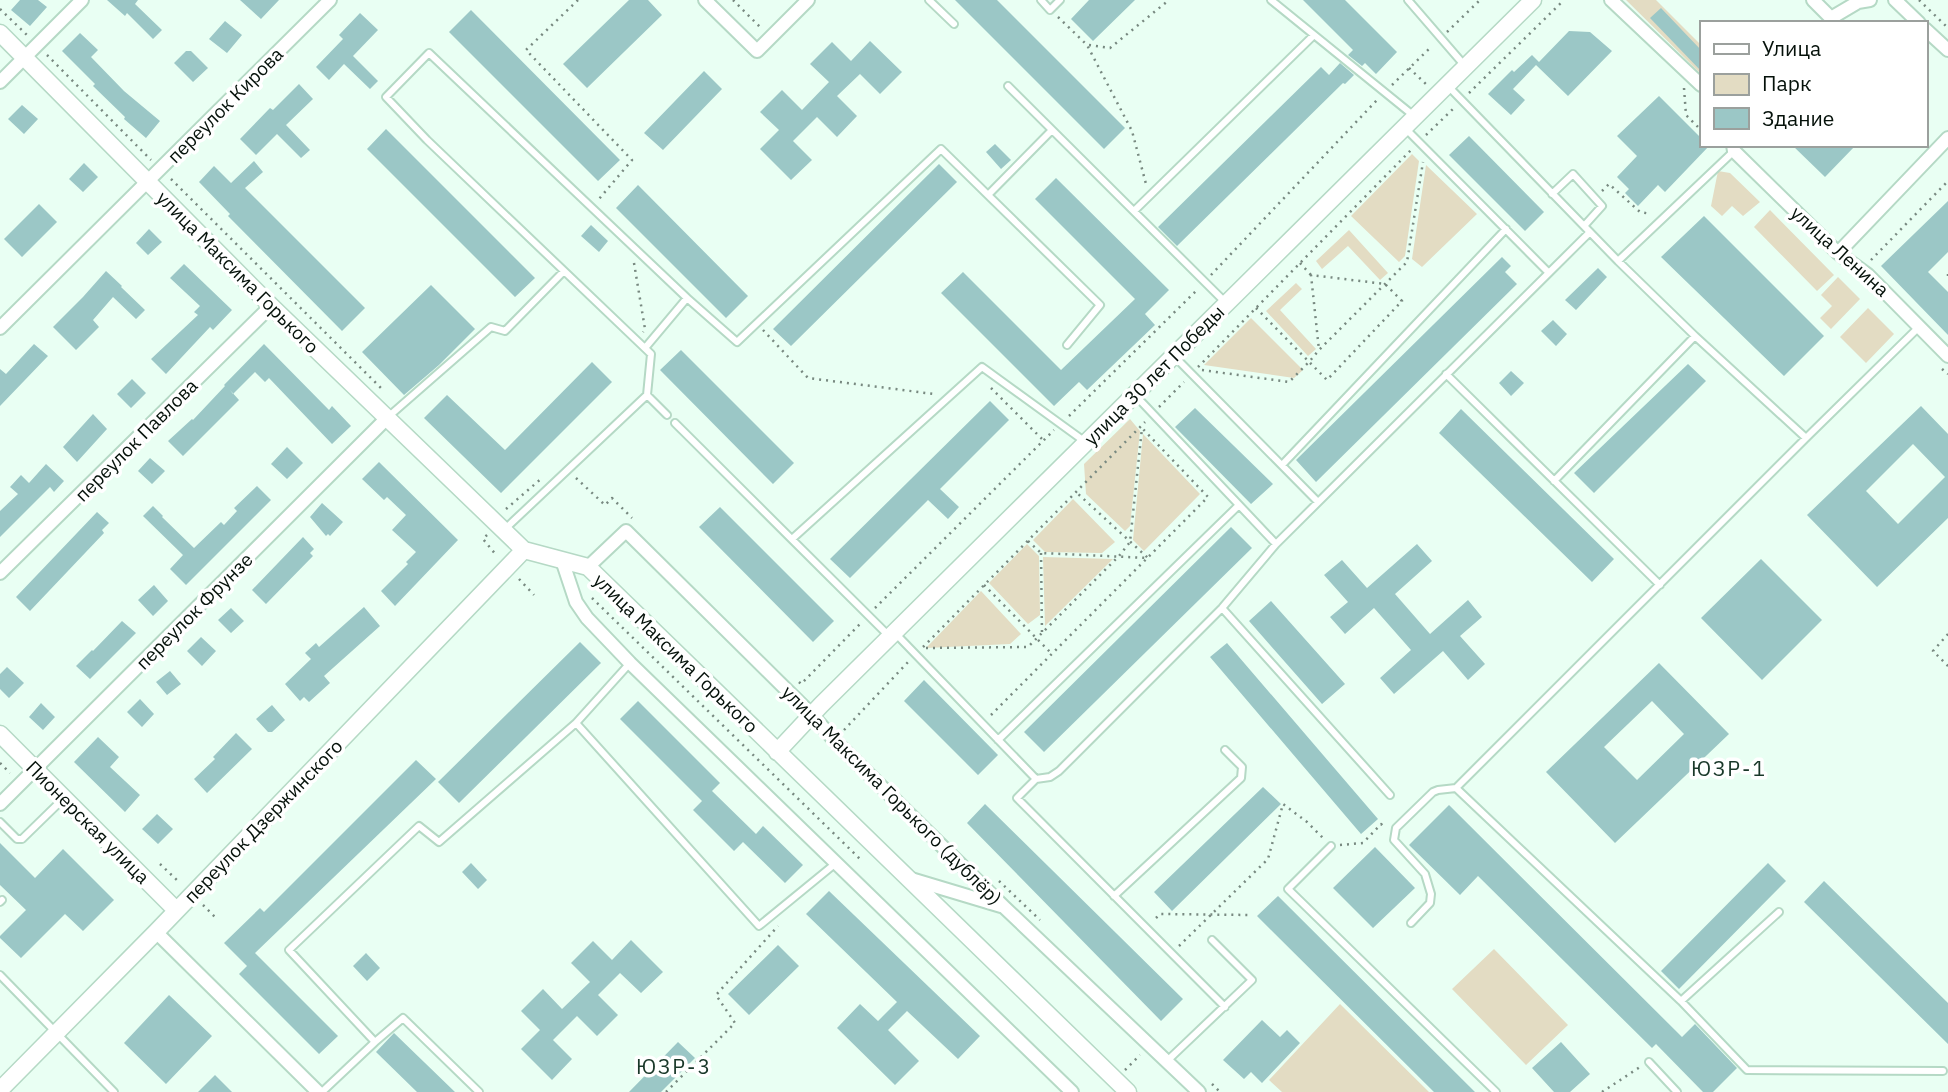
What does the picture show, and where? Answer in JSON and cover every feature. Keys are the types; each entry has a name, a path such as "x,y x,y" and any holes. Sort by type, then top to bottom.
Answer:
{"street":[{"path":"0,82 82,0"},
{"name":"переулок Кирова","path":"0,328 330,0"},
{"path":"705,0 757,51 808,0"},
{"name":"улица 30 лет Победы","path":"777,752 1533,0"},
{"path":"1611,0 1700,84"},
{"path":"1813,0 1829,20 1857,2 1870,0"},
{"path":"1895,0 1917,21"},
{"path":"1927,31 1948,50"},
{"name":"улица Максима Горького","path":"0,33 271,306 393,412 503,531 524,550 588,567 1128,1092"},
{"path":"1838,253 1948,138"},
{"name":"улица Ленина","path":"1734,148 1838,253 1868,275 1948,356"},
{"name":"переулок Павлова","path":"0,573 271,306"},
{"name":"переулок Фрунзе","path":"0,804 393,412"},
{"name":"улица Максима Горького (дублёр)","path":"588,567 626,531 1004,907 1199,1092"},
{"name":"переулок Дзержинского","path":"0,1090 524,550"},
{"path":"562,560 576,603 630,663 1072,1092"},
{"name":"Пионерская улица","path":"0,734 176,910"},
{"path":"907,878 1004,907"},
{"path":"156,932 320,1092"}],"lane":[{"path":"929,0 954,24"},
{"path":"1041,0 1050,10 1060,0"},
{"path":"1271,0 1384,92 1409,121 1419,142 1548,272"},
{"path":"1408,0 1465,66"},
{"path":"1133,211 1314,35"},
{"path":"503,531 647,395 651,354 427,140 386,97 429,53 687,298 737,342 941,149 1100,305 1067,345"},
{"path":"1447,84 1618,261 1806,438"},
{"path":"1007,86 1226,304"},
{"path":"988,195 1052,130"},
{"path":"1618,261 1734,148"},
{"path":"1552,194 1573,174 1602,206 1584,226"},
{"path":"1282,465 1506,229"},
{"path":"1225,1007 1017,798 1036,779 1050,777 1059,771 1222,608 1276,544 1590,232"},
{"path":"393,412 491,327 505,331 564,271"},
{"path":"645,348 687,298"},
{"path":"1410,923 1430,903 1430,894 1425,874 1397,845 1394,839 1396,828 1433,792 1456,788 1920,326"},
{"path":"1554,481 1695,336"},
{"path":"1174,356 1318,502"},
{"path":"792,539 982,367 1086,442"},
{"path":"1446,374 1660,584"},
{"path":"1135,394 1276,544"},
{"path":"647,395 667,415"},
{"path":"675,423 868,616 916,654 1036,779"},
{"path":"998,740 1240,505"},
{"path":"1222,608 1390,795"},
{"path":"375,1042 289,950 419,826 439,842 576,723 630,663"},
{"path":"576,723 759,926 837,864"},
{"path":"1114,896 1241,778 1242,767 1225,750"},
{"path":"1456,788 1681,1000 1747,1070 1943,1071"},
{"path":"0,822 17,839 22,839 64,798"},
{"path":"1331,846 1288,888 1496,1092"},
{"path":"1681,1000 1779,912"},
{"path":"1167,1061 1252,980 1212,940"},
{"path":"0,975 114,1092"},
{"path":"320,1092 403,1018 479,1092"},
{"path":"1649,1062 1677,1092"}],"path":[{"path":"578,0 526,50 632,160 592,208"},
{"path":"733,0 764,30"},
{"path":"1087,45 1110,48 1169,0"},
{"path":"791,674 801,684 1043,440 1205,282 1384,92 1480,0"},
{"path":"1419,142 1564,0"},
{"path":"1919,0 1948,29"},
{"path":"0,9 161,170 393,412"},
{"path":"1050,10 1087,45 1132,131 1149,196"},
{"path":"1418,154 1413,148 1195,369 1289,382 1407,262 1423,160"},
{"path":"1867,263 1948,181"},
{"path":"1581,183 1586,182 1597,195 1609,184 1640,212 1655,213"},
{"path":"633,260 645,329 639,342"},
{"path":"1300,263 1311,275 1319,350"},
{"path":"1256,308 1327,380 1402,301 1385,284 1311,275"},
{"path":"756,324 808,378 950,396"},
{"path":"850,737 844,730 1191,373"},
{"path":"990,387 1043,440"},
{"path":"922,648 1028,647 1042,634 1130,542 1141,427"},
{"path":"982,723 1208,497 1141,427"},
{"path":"567,471 605,505 612,499 631,517"},
{"path":"516,519 506,509 541,478"},
{"path":"1076,492 1148,558"},
{"path":"1028,541 1041,554 1148,558"},
{"path":"1041,554 1042,634"},
{"path":"569,583 579,586 860,859"},
{"path":"984,585 1052,654"},
{"path":"1948,634 1933,651 1948,666"},
{"path":"1171,953 1268,859 1283,804 1307,822 1331,846 1363,843 1381,824 1394,834"},
{"path":"837,864 852,850"},
{"path":"1000,881 1040,919"},
{"path":"1156,918 1160,914 1251,915"},
{"path":"666,1092 735,1023 716,995 782,922"},
{"path":"1115,1079 1150,1045"},
{"path":"1602,1092 1649,1062"},
{"path":"1211,1084 1220,1092"}],"green space":[{"path":"1626,0 1656,0 1700,44 1700,73"},
{"path":"1412,154 1419,161 1405,256 1399,262 1351,216"},
{"path":"1426,165 1477,214 1422,267 1412,259"},
{"path":"1718,171 1730,173 1760,202 1743,216 1732,206 1722,216 1711,206"},
{"path":"1770,210 1834,275 1817,291 1754,227"},
{"path":"1349,230 1388,273 1380,280 1348,246 1322,269 1316,261"},
{"path":"1838,277 1860,299 1831,329 1820,318 1832,306 1821,295"},
{"path":"1296,283 1302,289 1280,310 1316,349 1308,356 1266,311"},
{"path":"1868,308 1894,334 1866,363 1840,337"},
{"path":"1251,318 1303,370 1294,378 1204,365"},
{"path":"1130,419 1140,431 1130,526 1125,531 1086,494 1084,464"},
{"path":"1143,434 1200,494 1144,551 1133,540"},
{"path":"1073,499 1115,542 1102,553 1045,552 1033,540"},
{"path":"1027,544 1039,556 1040,615 1028,624 989,583"},
{"path":"1043,557 1113,559 1045,626"},
{"path":"981,591 1021,634 1010,644 926,648"},
{"path":"1494,949 1568,1025 1526,1065 1452,989"},
{"path":"1340,1004 1429,1092 1282,1092 1269,1080"}],"building":[{"path":"20,0 38,0 47,7 30,26 11,10"},
{"path":"107,0 138,0 135,4 162,30 153,39 127,13 125,16"},
{"path":"240,0 279,0 261,19"},
{"path":"629,0 648,0 662,15 587,88 563,64"},
{"path":"955,0 997,0 1125,128 1104,149"},
{"path":"1089,0 1135,0 1093,41 1071,19"},
{"path":"1303,0 1345,0 1397,52 1376,74 1365,63 1362,66 1348,55 1353,50"},
{"path":"1661,8 1700,49 1700,70 1650,18"},
{"path":"471,10 620,160 598,181 449,32"},
{"path":"360,13 378,30 353,56 378,81 370,89 344,64 329,80 316,67 343,39 339,35"},
{"path":"225,21 242,35 227,53 209,39"},
{"path":"1569,31 1590,32 1612,51 1568,96 1536,65 1513,89 1525,100 1511,115 1488,94 1532,55 1539,62"},
{"path":"80,33 98,50 91,57 124,91 160,121 146,138 124,119 93,86 95,84 62,51"},
{"path":"870,41 902,72 880,94 860,74 837,96 857,116 837,137 817,117 793,141 812,160 791,180 760,149 779,130 760,112 782,90 802,110 829,82 810,64 832,42 851,61"},
{"path":"186,51 191,51 208,68 193,82 174,63"},
{"path":"1340,63 1354,75 1177,246 1158,227 1321,67 1329,75"},
{"path":"704,71 722,89 663,150 644,133"},
{"path":"299,84 313,99 286,125 310,150 301,158 277,134 256,155 240,139 270,108 273,110"},
{"path":"1659,96 1700,137 1700,147 1708,147 1665,192 1658,185 1638,206 1625,193 1629,189 1617,177 1637,156 1617,136"},
{"path":"22,105 38,119 24,134 8,119"},
{"path":"386,129 535,278 515,297 367,149"},
{"path":"1469,136 1544,212 1525,231 1449,155"},
{"path":"995,144 1011,160 1001,169 986,152"},
{"path":"1794,147 1854,147 1825,177"},
{"path":"254,161 263,172 245,188 365,308 342,331 228,216 230,214 199,182 214,166 231,183"},
{"path":"84,163 98,177 83,192 69,179"},
{"path":"939,164 957,182 791,346 773,329"},
{"path":"1056,178 1169,290 1145,314 1155,325 1087,390 1079,382 1054,406 941,293 963,272 1061,370 1135,299 1035,199"},
{"path":"638,185 748,296 726,318 616,208"},
{"path":"1948,201 1948,252 1928,272 1948,292 1948,335 1881,266"},
{"path":"39,204 57,222 22,257 4,239"},
{"path":"1704,216 1824,336 1784,376 1661,257"},
{"path":"591,225 608,241 599,252 581,236"},
{"path":"149,229 162,242 148,255 136,243"},
{"path":"1502,257 1511,266 1505,272 1517,284 1316,482 1296,460"},
{"path":"184,264 232,310 213,330 210,327 166,374 151,359 198,315 194,312 200,306 170,278"},
{"path":"1598,268 1607,277 1576,310 1565,300"},
{"path":"106,271 145,310 136,319 113,297 93,320 99,327 76,350 53,327"},
{"path":"431,285 475,329 404,395 362,352"},
{"path":"1553,320 1567,334 1556,346 1541,331"},
{"path":"34,344 48,356 0,406 0,369 6,374"},
{"path":"264,344 329,410 332,406 351,426 332,444 269,378 265,382 255,372 233,394 239,400 183,456 168,441 193,420"},
{"path":"681,350 794,463 773,484 660,370"},
{"path":"592,362 612,382 501,493 424,418 447,395 505,450"},
{"path":"1688,364 1706,381 1594,493 1574,473"},
{"path":"1511,371 1524,383 1511,396 1499,383"},
{"path":"132,379 146,393 131,408 117,394"},
{"path":"990,401 1009,420 940,489 959,507 948,519 928,500 850,578 830,559"},
{"path":"1921,406 1948,434 1948,518 1877,587 1807,515","holes":["1913,444 1945,477 1898,524 1866,491"]},
{"path":"1195,408 1273,484 1251,504 1175,427"},
{"path":"1461,409 1614,559 1592,582 1439,433"},
{"path":"93,414 107,429 77,462 63,447"},
{"path":"287,447 303,463 287,479 271,464"},
{"path":"150,458 165,471 152,484 138,471"},
{"path":"379,462 458,540 395,606 381,591 416,552 392,530 406,515 387,497 384,500 362,479"},
{"path":"46,464 64,481 54,492 50,487 0,537 0,511 18,494 10,487 21,475 29,483"},
{"path":"257,486 271,500 186,585 170,569 183,555 143,516 153,506 194,548 221,522 224,525 237,511 234,508"},
{"path":"322,503 343,522 330,536 326,536 310,517"},
{"path":"720,507 834,621 813,642 699,527"},
{"path":"97,512 109,523 102,530 104,533 30,611 16,597"},
{"path":"1231,527 1252,548 1044,752 1024,732"},
{"path":"303,537 314,549 310,553 313,556 266,604 252,590"},
{"path":"1417,544 1432,561 1395,594 1430,634 1468,600 1482,617 1460,636 1485,664 1468,680 1443,651 1394,694 1380,678 1411,650 1374,608 1345,634 1330,617 1348,602 1324,575 1342,560 1367,588"},
{"path":"1761,559 1822,620 1762,680 1701,618"},
{"path":"154,585 168,601 153,616 138,600"},
{"path":"1271,601 1345,684 1322,704 1249,621"},
{"path":"364,607 380,626 324,676 330,683 309,702 304,697 300,701 285,684 311,659 305,653 316,643 319,647"},
{"path":"231,608 244,621 231,633 218,620"},
{"path":"122,621 136,633 90,679 76,666"},
{"path":"201,637 216,651 202,666 187,651"},
{"path":"580,642 601,663 459,803 438,782"},
{"path":"1227,643 1378,819 1361,834 1210,657"},
{"path":"1659,663 1729,734 1615,843 1546,772","holes":["1652,701 1684,734 1637,780 1604,747"]},
{"path":"7,667 24,683 9,698 0,689 0,674"},
{"path":"170,671 181,684 167,695 156,682"},
{"path":"924,680 998,755 978,775 904,701"},
{"path":"140,699 154,714 142,727 127,712"},
{"path":"638,701 720,783 712,791 756,834 763,826 803,865 785,883 743,842 734,851 693,810 702,801 620,719"},
{"path":"41,703 55,717 43,730 29,717"},
{"path":"272,705 285,720 272,732 268,732 256,719"},
{"path":"236,733 252,749 207,793 194,779"},
{"path":"98,737 119,757 110,767 140,795 125,812 74,762"},
{"path":"416,760 436,779 255,953 338,1036 319,1054 239,974 247,966 224,943 260,908 264,912"},
{"path":"1263,787 1281,804 1172,911 1154,892"},
{"path":"985,804 1183,999 1161,1021 967,823"},
{"path":"1449,805 1682,1037 1695,1024 1737,1068 1713,1092 1703,1092 1656,1044 1652,1048 1478,876 1460,895 1409,845"},
{"path":"157,814 173,829 158,844 142,829"},
{"path":"0,843 35,878 63,849 114,900 83,931 65,914 21,958 0,938 26,910 0,885"},
{"path":"1375,847 1415,888 1373,928 1333,888"},
{"path":"471,863 487,880 478,889 462,872"},
{"path":"1768,863 1786,881 1679,989 1661,971"},
{"path":"1824,881 1948,1003 1948,1044 1804,902"},
{"path":"829,891 980,1036 958,1059 907,1011 888,1030 919,1061 895,1085 837,1028 860,1004 878,1021 897,1002 806,914"},
{"path":"1278,896 1475,1092 1434,1092 1257,916"},
{"path":"631,940 663,972 641,993 620,973 598,995 618,1015 597,1036 577,1016 553,1040 572,1059 552,1080 521,1049 540,1030 521,1011 543,989 562,1009 590,982 571,963 593,941 612,960"},
{"path":"778,945 799,966 749,1015 728,994"},
{"path":"366,953 380,968 367,981 353,966"},
{"path":"169,995 212,1036 166,1084 124,1043"},
{"path":"1262,1020 1280,1037 1287,1030 1300,1043 1262,1083 1251,1072 1244,1079 1223,1060"},
{"path":"394,1033 455,1092 417,1092 376,1052"},
{"path":"678,1042 695,1058 661,1092 629,1092"},
{"path":"1561,1042 1590,1074 1570,1092 1554,1092 1532,1068"},
{"path":"215,1075 232,1092 198,1092"}],"district":[{"name":"ЮЗР-1","path":"1729,768"},
{"name":"ЮЗР-3","path":"674,1066"}]}
